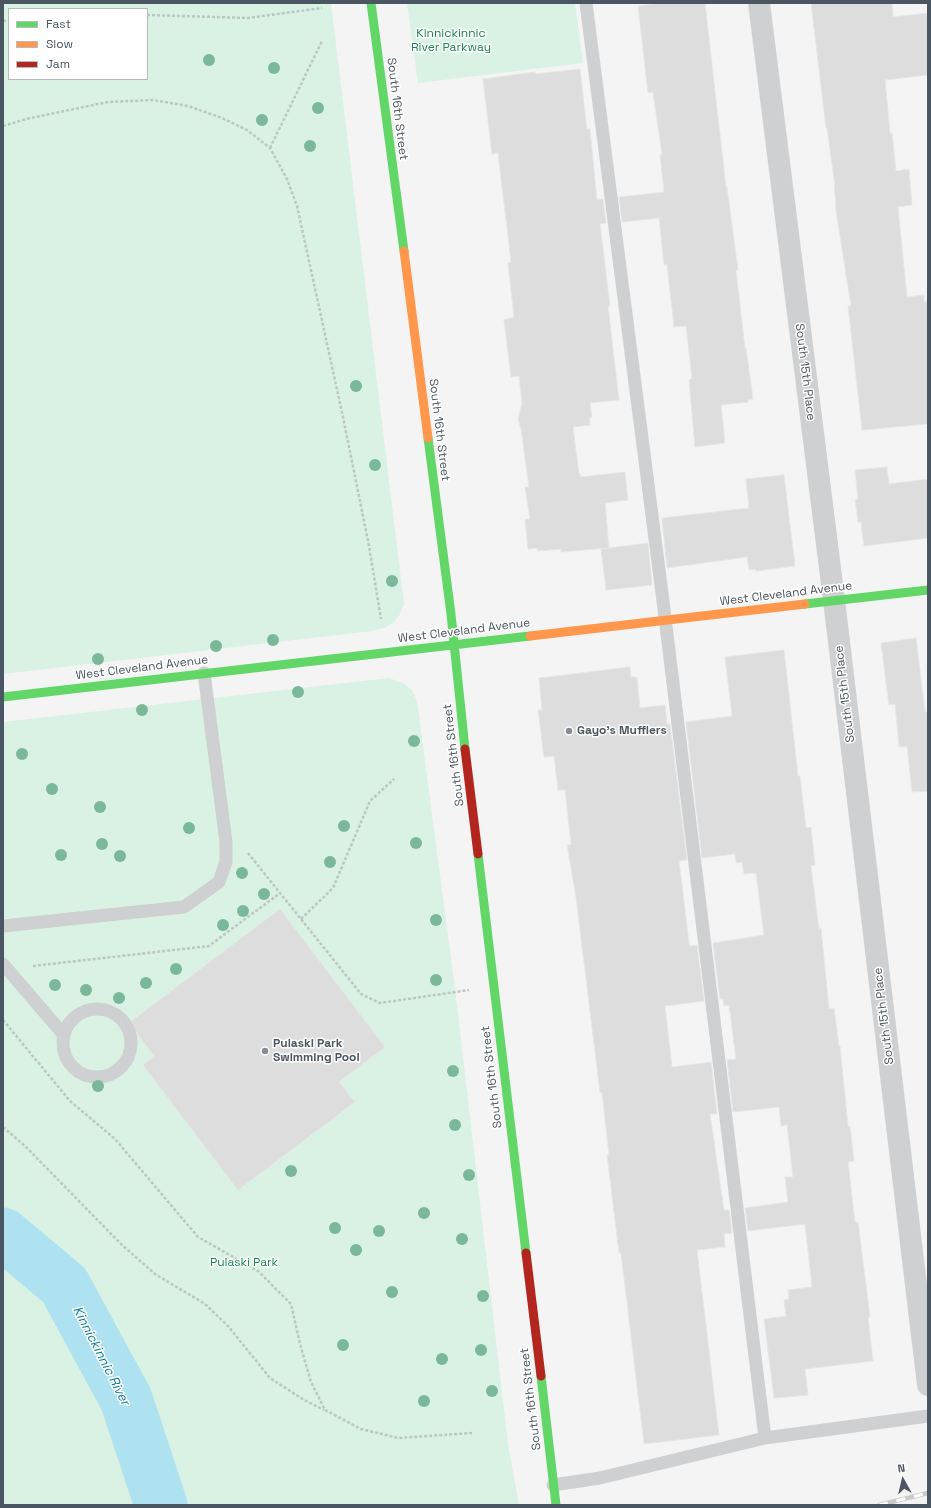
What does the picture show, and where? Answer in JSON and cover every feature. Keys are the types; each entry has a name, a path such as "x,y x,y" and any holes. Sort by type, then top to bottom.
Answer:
{"street":[{"name":"South 16th Street","path":"371,3 451,614 453,644 493,986 556,1505"},
{"name":"South 15th Place","path":"759,3 834,600 928,1382"},
{"name":"West Cleveland Avenue","path":"3,696 928,590"}],"lane":[{"path":"586,3 665,620 765,1438"},
{"path":"3,926 184,907 219,882 226,862 226,842 204,673"},
{"path":"3,964 64,1035 63,1046 65,1056 71,1065 79,1072 89,1077 100,1077 111,1074 120,1068 126,1060 130,1049 130,1038 126,1027 119,1018 109,1012 98,1010 87,1011 77,1016 69,1025 64,1035"},
{"path":"553,1485 600,1478 765,1438 928,1416"}],"path":[{"path":"148,15 248,18 322,8"},
{"path":"270,148 322,41"},
{"path":"3,126 26,119 108,102 153,100 188,106 222,118 247,130 270,148 287,179 299,214 370,546 381,619"},
{"path":"301,919 333,888 370,800 394,779"},
{"path":"244,848 361,994 380,1003 493,986"},
{"path":"33,966 209,946 280,893"},
{"path":"3,1020 70,1101 115,1139 198,1237 258,1271 291,1304 300,1344 312,1382 325,1410"},
{"path":"3,1127 25,1146 122,1245 149,1270 205,1304 228,1326 270,1378 304,1400 361,1429 398,1438 472,1433"}],"green space":[{"path":"3,3 331,3 404,604 399,616 393,623 384,628 372,631 3,674"},
{"name":"Kinnickinnic River Parkway","path":"407,3 575,3 583,63 418,83"},
{"name":"Pulaski Park","path":"389,678 403,683 412,690 417,701 455,988 508,1444 519,1505 3,1505 3,722"}],"building":[{"path":"662,3 705,3 726,187 738,270 736,270 745,348 753,399 748,400 748,402 721,405 725,443 695,447 689,380 692,378 686,326 674,327 667,264 664,265 659,218 622,222 619,197 664,192 660,155 662,155 653,92 648,93 638,6"},
{"path":"811,3 892,3 893,17 928,13 928,75 885,80 890,133 892,133 896,171 909,169 912,205 898,207 907,297 924,295 924,302 928,301 928,424 862,430 848,306 851,306 836,211 834,179 826,128"},
{"path":"580,69 587,130 590,129 597,200 603,199 606,223 600,224 619,400 590,403 592,418 589,418 590,425 573,427 579,474 581,477 625,472 628,500 605,503 609,548 561,552 561,549 538,551 537,548 528,549 525,519 530,519 525,487 529,487 521,429 518,419 522,404 519,376 511,377 504,320 514,317 508,263 511,262 498,153 492,154 483,79 535,72 535,74"},
{"path":"887,467 889,484 928,479 928,538 864,546 861,522 858,522 855,500 858,499 855,470"},
{"path":"784,475 795,566 756,571 755,569 749,570 747,557 667,568 662,518 749,508 746,479"},
{"path":"648,543 652,585 606,590 601,549"},
{"path":"916,638 925,712 928,712 928,791 912,792 907,746 899,747 895,704 889,705 881,643"},
{"path":"784,650 798,776 800,776 806,828 811,827 815,865 811,866 819,929 821,928 829,1009 834,1008 840,1046 848,1126 850,1126 854,1161 848,1162 855,1222 858,1222 870,1317 868,1317 873,1361 805,1369 808,1395 774,1398 764,1319 786,1316 784,1300 789,1299 788,1290 812,1287 805,1224 748,1231 745,1208 788,1202 785,1177 793,1177 787,1125 781,1126 779,1107 733,1112 727,1060 736,1059 729,1005 724,1006 723,999 720,999 713,943 764,935 756,873 744,874 742,862 736,863 735,854 702,858 686,722 732,716 725,657"},
{"path":"630,667 631,677 637,677 640,708 665,705 667,724 670,724 687,860 679,861 689,943 690,946 697,945 704,1001 665,1006 672,1067 711,1062 717,1114 710,1114 724,1210 729,1210 732,1233 724,1234 725,1247 697,1250 719,1435 644,1444 621,1253 619,1253 607,1155 609,1155 602,1092 600,1093 576,897 567,845 571,845 565,790 558,790 554,756 544,757 538,710 542,710 539,678"},
{"name":"Pulaski Park Swimming Pool","path":"280,909 385,1047 339,1082 355,1102 238,1190 143,1065 154,1056 129,1023"}],"waterway":[{"name":"Kinnickinnic River","path":"3,1234 64,1285 126,1399 161,1505"}],"railway":[{"path":"879,1505 928,1493"}],"traffic: fast":[{"path":"371,3 404,251"},
{"path":"428,438 451,614 465,749"},
{"path":"805,604 928,590"},
{"path":"3,697 530,636"},
{"path":"478,854 526,1253"},
{"path":"541,1376 556,1505"}],"traffic: slow":[{"path":"404,251 428,438"},
{"path":"530,636 805,604"}],"traffic: jam":[{"path":"465,749 478,854"},
{"path":"526,1253 541,1376"}],"place":[{"name":"Gayo's Mufflers","path":"569,731"},
{"name":"Pulaski Park Swimming Pool","path":"265,1051"}]}
